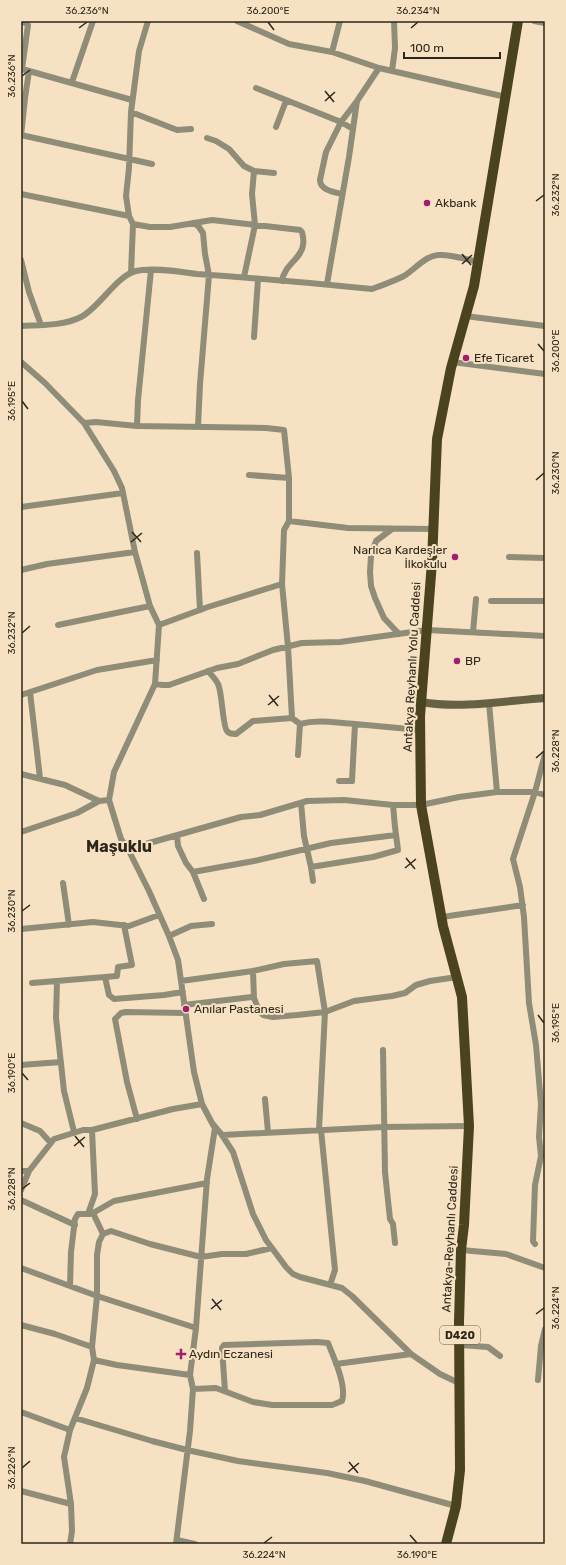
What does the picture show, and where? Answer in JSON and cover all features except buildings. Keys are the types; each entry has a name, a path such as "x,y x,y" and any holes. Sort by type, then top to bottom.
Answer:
{"main road":[{"name":"Antakya Reyhanlı Yolu Caddesi","path":"468,1126 462,997 442,917 422,805 420,730 421,702 434,529 437,439 452,362 474,286 518,21"},
{"path":"421,702 444,705 545,698"},
{"name":"Antakya-Reyhanlı Caddesi","path":"446,1544 456,1506 460,1470 461,1250 464,1225 468,1126"}],"street":[{"path":"22,21 28,25 22,68 132,100"},
{"path":"72,82 93,21"},
{"path":"131,273 133,224 129,216 126,196 131,112 139,51 148,21"},
{"path":"237,21 289,44 332,52 378,68 506,97"},
{"path":"332,52 340,21"},
{"path":"392,71 395,48 394,21"},
{"path":"534,21 545,23"},
{"path":"342,194 324,188 320,184 326,152 341,122 357,101 378,68"},
{"path":"29,71 23,98 21,135 152,164"},
{"path":"256,88 353,128"},
{"path":"276,128 286,101"},
{"path":"327,284 357,101"},
{"path":"131,112 177,130 191,130"},
{"path":"207,138 216,141 229,149 244,166 254,171 274,172"},
{"path":"244,278 250,257 255,226 252,194 254,171"},
{"path":"21,194 129,216"},
{"path":"133,224 150,227 170,227 212,220 300,230 302,232 304,247 283,273 282,281"},
{"path":"194,223 203,233 209,274 198,427"},
{"path":"21,326 58,324 80,317 96,306 121,280 137,271 151,270 209,274 372,289 387,284 405,275 436,255 449,255 478,262"},
{"path":"21,260 29,292 41,325"},
{"path":"138,426 138,400 151,270"},
{"path":"254,337 258,279"},
{"path":"465,316 545,326"},
{"path":"21,362 45,383 84,423 114,471 124,494 135,552 150,606 159,625 155,684 149,693 114,772 109,800 121,839 128,849 169,936 178,960 194,1072 202,1104 215,1128 207,1183 196,1328 190,1375 193,1389 177,1542 195,1544"},
{"path":"452,362 545,374"},
{"path":"84,423 96,422 138,426 266,428 284,430 289,478 289,521 284,530 282,584 288,647 292,718"},
{"path":"249,475 289,478"},
{"path":"21,507 124,494"},
{"path":"289,521 348,528 434,529"},
{"path":"392,529 376,541 371,556 370,572 373,592 384,618 399,634"},
{"path":"21,570 47,564 135,552"},
{"path":"197,553 200,610"},
{"path":"509,557 545,558"},
{"path":"159,625 200,610 282,584"},
{"path":"473,632 476,599"},
{"path":"491,601 545,601"},
{"path":"58,625 150,606"},
{"path":"155,684 169,685 208,671 238,664 273,650 302,644 366,640 427,630 545,636"},
{"path":"21,695 97,670 157,660"},
{"path":"208,671 219,685 224,708 224,726 231,734 236,734 253,721 292,718 300,724"},
{"path":"30,692 40,778"},
{"path":"489,703 497,792"},
{"path":"300,724 318,721 420,730"},
{"path":"298,755 300,724"},
{"path":"339,781 352,781 354,724"},
{"path":"535,1244 533,1241 535,1185 541,1156 539,1136 541,1104 536,1045 529,1003 528,967 523,905 520,887 512,859 535,792 545,754"},
{"path":"21,774 65,785 99,801"},
{"path":"128,849 241,817 260,815 307,801 344,800 422,805 459,797 497,792 535,792 545,795"},
{"path":"21,832 76,813 99,801 109,800"},
{"path":"301,803 313,881"},
{"path":"311,867 398,850 393,804"},
{"path":"193,872 254,861 331,843 396,835"},
{"path":"177,836 178,846 186,863 193,872 204,899"},
{"path":"63,882 69,925"},
{"path":"442,917 523,905"},
{"path":"21,929 93,922 129,926 159,915"},
{"path":"169,936 191,926 212,924"},
{"path":"32,983 118,976 118,967 132,964 124,925"},
{"path":"181,981 253,971 284,964 317,961 324,1012 320,1130 335,1270 330,1285"},
{"path":"253,971 254,998 259,1011 263,1015 273,1017 324,1012 354,1001 392,996 405,992 416,985 430,981 457,977"},
{"path":"105,977 109,995 114,999 182,992"},
{"path":"57,981 56,1018 64,1090 74,1132"},
{"path":"184,1005 254,998"},
{"path":"137,1119 127,1082 115,1019 121,1013 126,1012 185,1014"},
{"path":"382,1050 383,1127 386,1157 385,1172 390,1219 393,1224 395,1243"},
{"path":"21,1065 61,1062"},
{"path":"265,1099 268,1132"},
{"path":"21,1190 29,1175 29,1171 50,1142 54,1139 74,1132 92,1130 173,1109 202,1104"},
{"path":"21,1123 40,1131 50,1142"},
{"path":"212,1123 233,1152 253,1214 266,1240 292,1274 342,1288 411,1354 440,1374 461,1384"},
{"path":"222,1135 383,1127 468,1126"},
{"path":"92,1130 95,1194 90,1214 103,1234"},
{"path":"21,1171 29,1171"},
{"path":"70,1286 71,1252 75,1219 78,1214 90,1214 114,1200 207,1183"},
{"path":"21,1200 75,1225"},
{"path":"70,1544 72,1531 71,1504 64,1457 70,1430 87,1388 94,1360 92,1347 97,1296 99,1242 103,1234 111,1231 150,1244 201,1257 222,1254 246,1254 272,1248"},
{"path":"461,1250 506,1254 545,1268"},
{"path":"21,1268 97,1296 196,1328"},
{"path":"21,1324 92,1347"},
{"path":"538,1380 541,1346 545,1329"},
{"path":"193,1389 216,1388 253,1402 272,1405 332,1405 342,1401 344,1394 336,1364 328,1343 317,1342 224,1345 222,1348 225,1391"},
{"path":"460,1345 488,1347 500,1356"},
{"path":"336,1364 411,1354"},
{"path":"94,1360 117,1365 190,1375"},
{"path":"21,1412 70,1430"},
{"path":"75,1418 187,1450 238,1461 327,1473 365,1481 456,1506"},
{"path":"21,1491 71,1504"}],"place":[{"name":"Akbank","path":"427,203"},
{"name":"Efe Ticaret","path":"466,358"},
{"name":"Narlıca Kardeşler İlkokulu","path":"455,557"},
{"name":"BP","path":"457,661"},
{"name":"Anılar Pastanesi","path":"186,1009"},
{"name":"Aydın Eczanesi","path":"181,1354"}],"district":[{"name":"Maşuklu","path":"119,846"}]}
